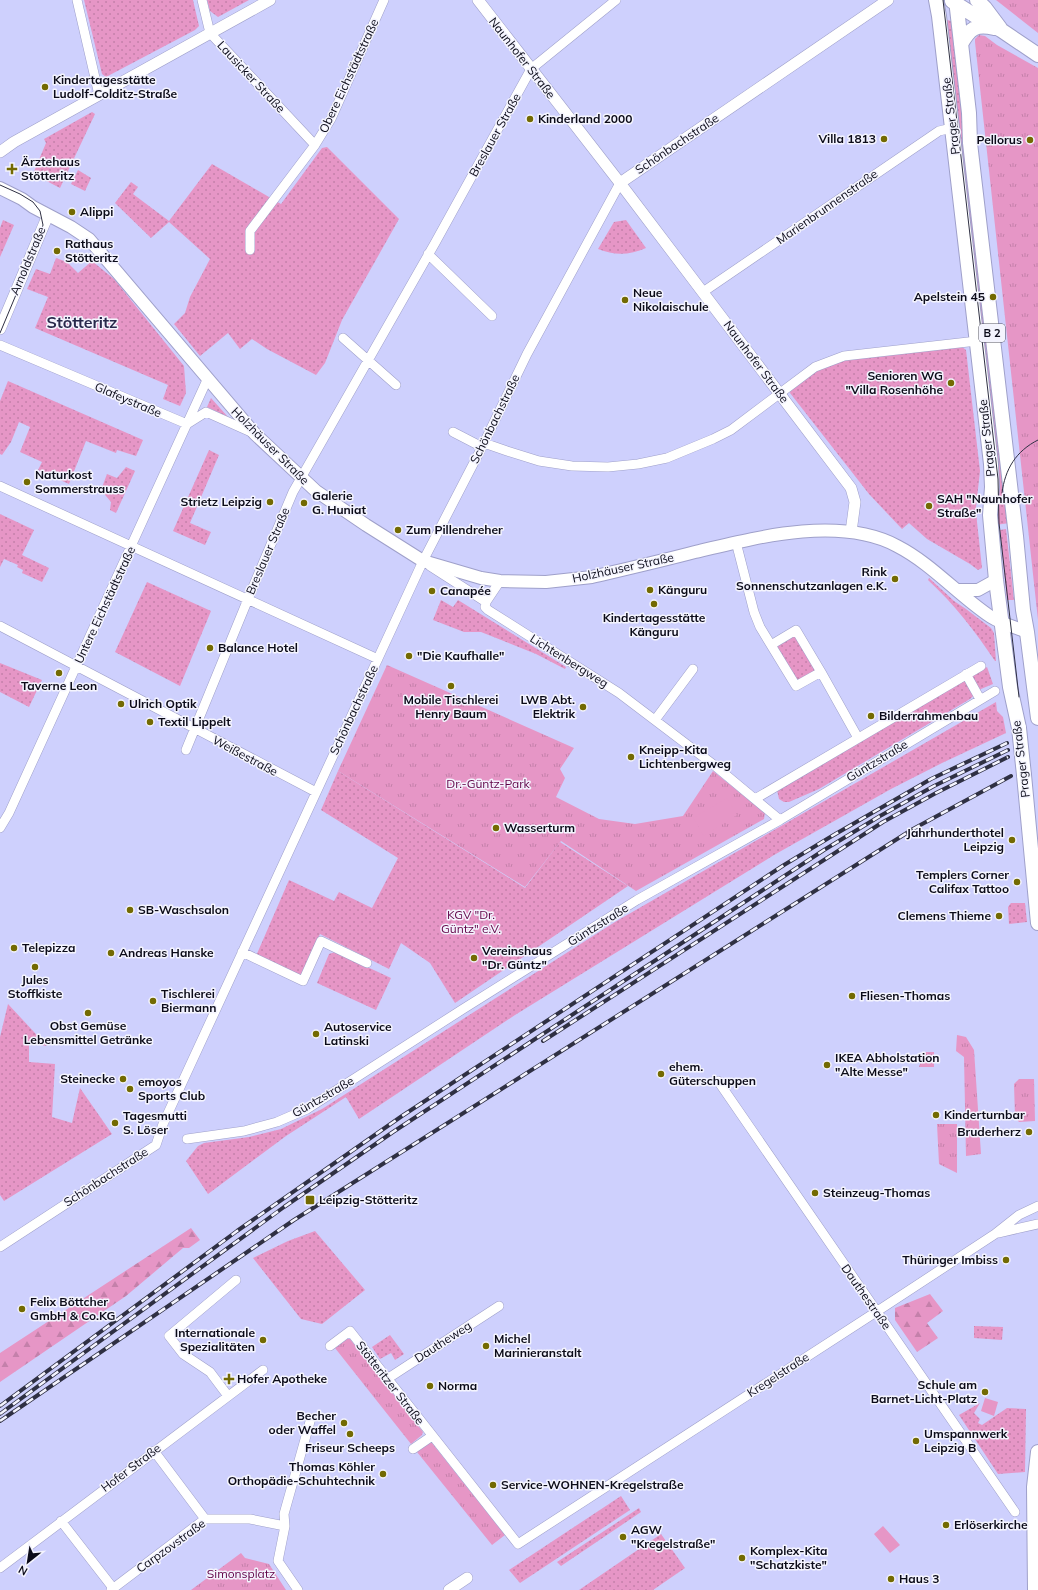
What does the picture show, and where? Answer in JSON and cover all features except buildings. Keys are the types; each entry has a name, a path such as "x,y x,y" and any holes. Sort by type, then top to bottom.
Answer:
{"main road":[{"name":"Prager Straße","path":"936,0 977,341 991,474 990,515 996,580 1010,687 1019,728 1038,918"},
{"path":"977,0 1002,30"},
{"name":"Prager Straße","path":"955,1 969,113 970,143 1016,536 1023,610 1038,718"},
{"path":"955,1 977,17 1002,30 1038,55"},
{"path":"961,44 966,35 974,28 990,27 1002,30"},
{"name":"Holzhäuser Straße","path":"0,188 22,198 33,207"},
{"name":"Holzhäuser Straße","path":"0,196 33,207 71,227 89,239 207,380 255,434 316,491 422,561 465,574 500,581 546,582 592,577 775,534 818,531 851,532"},
{"path":"851,532 876,537 896,545 922,561 989,616 1027,632"},
{"path":"958,590 978,590 996,580"},
{"path":"1035,1590 1034,1487 1038,1452"}],"street":[{"path":"77,0 99,95"},
{"name":"Lausicker Straße","path":"202,0 210,33 315,145"},
{"path":"0,152 14,142 270,0"},
{"name":"Obere Eichstädtstraße","path":"250,250 250,231 315,145 331,119 384,0"},
{"name":"Naunhofer Straße","path":"478,0 620,183 852,488 855,502 851,532"},
{"name":"Breslauer Straße","path":"186,750 293,492 531,69 616,0"},
{"name":"Schönbachstraße","path":"0,1246 156,1145 163,1124 422,561 483,445 530,347 620,183 888,0"},
{"name":"Marienbrunnenstraße","path":"703,292 939,131 952,128"},
{"path":"0,146 6,142 14,142"},
{"name":"Arnoldstraße","path":"0,329 48,215"},
{"path":"428,254 492,316"},
{"path":"343,338 396,386"},
{"path":"453,432 483,445 539,460 572,466 608,467 638,464 667,458 731,430 815,367 844,356 977,341"},
{"name":"Glafeystraße","path":"0,345 187,424"},
{"name":"Untere Eichstädtstraße","path":"0,828 9,813 77,667 207,380"},
{"path":"187,424 206,412 255,434"},
{"path":"0,486 378,659"},
{"path":"736,542 754,612 760,627 796,686 821,672"},
{"name":"Lichtenbergweg","path":"422,561 486,602 485,607 488,610 619,693 780,820"},
{"path":"486,602 500,581"},
{"name":"Weißestraße","path":"0,626 316,792"},
{"path":"771,645 796,630 858,738"},
{"path":"755,799 981,666"},
{"path":"655,720 693,669"},
{"path":"966,674 980,700"},
{"name":"Güntzstraße","path":"187,1139 244,1131 277,1122 308,1109 470,1004 637,900 780,820 995,691"},
{"path":"242,952 303,981 321,941 367,963"},
{"name":"Dauthestraße","path":"718,1081 1015,1512"},
{"name":"Kregelstraße","path":"518,1544 995,1234 1019,1215 1038,1206"},
{"path":"995,1234 1038,1224"},
{"path":"228,1396 210,1372 183,1354 169,1336 236,1280"},
{"name":"Dautheweg","path":"387,1379 499,1306"},
{"name":"Stötteritzer Straße","path":"330,1346 350,1331 518,1544"},
{"name":"Hofer Straße","path":"0,1568 263,1370"},
{"path":"298,1590 278,1561 285,1526 284,1514 311,1418"},
{"name":"Stötteritzer Straße","path":"413,1449 432,1436"},
{"path":"154,1451 205,1519"},
{"name":"Carpzovstraße","path":"112,1589 205,1519 250,1520 285,1526"},
{"path":"61,1521 112,1589"},
{"path":"450,1590 467,1578"}],"green space":[{"path":"84,0 193,0 199,26 195,30 106,77 102,74"},
{"path":"207,0 249,0 218,17 210,11"},
{"path":"996,0 1038,0 1038,33"},
{"path":"944,19 951,21 1010,523 995,525"},
{"path":"979,35 985,36 997,45 1038,68 1038,620 975,42 975,39"},
{"path":"92,112 95,114 60,188 33,174 46,143 44,139"},
{"path":"327,147 399,219 342,320 325,363 316,375 267,349 252,339 240,349 228,333 200,356 174,324 185,313 190,297 210,259 169,222 151,238 115,203 131,182 138,187 133,194 169,221 212,164 281,204 322,148"},
{"path":"78,170 91,178 85,191 71,184"},
{"path":"3,220 14,225 0,257 0,228"},
{"path":"626,220 646,248 622,254 610,253 598,249 614,222"},
{"path":"56,258 67,262 78,273 92,261 114,279 184,366 186,393 180,406 163,399 168,385 35,328 48,297 27,289 36,269 50,274"},
{"path":"961,346 966,350 980,471 976,507 982,568 978,570 927,539 909,523 902,529 869,494 790,393 791,388 819,369 834,361"},
{"path":"8,381 143,440 136,456 117,450 116,453 86,441 69,484 38,470 42,462 20,452 30,427 19,422 11,442 2,455 0,454 0,401"},
{"path":"211,398 228,417 207,407"},
{"path":"209,450 219,455 190,523 211,532 205,545 173,531"},
{"path":"126,467 135,471 116,513 110,510 111,502 101,490 107,474 117,478"},
{"path":"0,514 34,530 22,555 49,568 42,582 22,573 23,570 17,567 18,565 4,559 0,567"},
{"path":"1006,529 1014,600 1007,600 1000,530"},
{"path":"929,578 954,601 991,628 994,633 996,661 964,618 928,580"},
{"path":"147,582 211,611 180,686 115,652"},
{"path":"441,600 453,607 458,600 566,667 565,669 536,654 481,632 464,632 433,620"},
{"path":"796,633 817,671 797,683 776,645"},
{"path":"0,663 42,680 29,707 0,692"},
{"name":"Dr.-Güntz-Park","path":"387,665 574,748 560,769 565,778 556,797 599,819 635,824 683,816 713,771 765,813 764,819 636,891 561,841 525,887 338,771"},
{"path":"987,667 993,684 981,689 970,699 819,789 789,802 784,802 779,799 777,790"},
{"path":"996,702 997,711 1003,717 1006,733 891,789 774,855 515,1015 359,1119 346,1097 286,1136 208,1194 186,1161 198,1146 204,1143 249,1137 281,1129 322,1109 615,922"},
{"name":"KGV \"Dr. Güntz\" e.V.","path":"338,771 525,888 560,842 628,886 455,1003 430,963 401,943 389,969 320,934 300,977 256,956 289,880 334,901 339,892 372,908 398,858 321,810"},
{"path":"727,798 737,815 704,836 693,818"},
{"path":"1011,903 1025,903 1027,922 1009,924 1008,907"},
{"path":"335,952 391,978 376,1010 317,983 329,954"},
{"path":"8,1004 47,1046 29,1043 29,1062 55,1064 52,1117 72,1123 80,1088 112,1134 4,1201 0,1195 0,1037"},
{"path":"957,1035 966,1037 974,1050 981,1154 966,1156 964,1057 956,1051"},
{"path":"924,1052 934,1052 934,1067 919,1067"},
{"path":"1019,1079 1034,1079 1035,1121 1019,1122 1015,1117 1014,1084"},
{"path":"937,1124 957,1124 957,1173 939,1164"},
{"path":"191,1228 200,1240 189,1248 183,1248 126,1296 0,1382 0,1353"},
{"path":"315,1231 365,1290 322,1324 301,1319 253,1258 288,1241"},
{"path":"930,1294 943,1311 927,1323 938,1338 917,1352 895,1320 895,1308"},
{"path":"974,1326 1003,1327 1002,1340 974,1338"},
{"path":"390,1335 404,1354 395,1360 391,1353 380,1359 372,1347"},
{"path":"347,1339 350,1339 423,1432 422,1435 411,1444 335,1348"},
{"path":"985,1398 998,1402 994,1416 981,1411"},
{"path":"980,1403 974,1413 980,1419 978,1423 982,1425 1007,1408 1026,1409 1025,1472 998,1474 959,1415"},
{"path":"429,1443 432,1443 505,1535 492,1545 417,1452"},
{"path":"621,1496 630,1510 520,1583 509,1570"},
{"path":"639,1508 641,1512 561,1566 557,1562"},
{"path":"883,1526 900,1545 890,1553 874,1534"},
{"path":"661,1534 685,1568 653,1590 579,1590"},
{"name":"Simonsplatz","path":"241,1553 245,1558 269,1564 286,1590 191,1590"}],"tram line":[{"path":"943,0 998,479 999,523 1019,697"},
{"path":"0,185 33,202 40,211 43,225 38,242 0,333"},
{"path":"1002,493 1006,476 1013,462 1030,444 1038,440"}],"railway":[{"path":"0,1406 237,1231 402,1116 784,865 931,779 1007,743"},
{"path":"0,1414 284,1207 393,1132 824,850 880,816 934,786 1008,750"},
{"path":"543,1041 883,822 936,793 1008,757"},
{"path":"0,1421 294,1220 913,829 1011,776"}],"place":[{"name":"Kindertagesstätte Ludolf-Colditz-Straße","path":"45,87"},
{"name":"Kinderland 2000","path":"530,119"},
{"name":"Villa 1813","path":"884,139"},
{"name":"Pellorus","path":"1030,140"},
{"name":"Ärztehaus Stötteritz","path":"12,169"},
{"name":"Alippi","path":"72,212"},
{"name":"Rathaus Stötteritz","path":"57,251"},
{"name":"Apelstein 45","path":"993,297"},
{"name":"Neue Nikolaischule","path":"625,300"},
{"name":"Senioren WG \"Villa Rosenhöhe","path":"951,383"},
{"name":"Naturkost Sommerstrauss","path":"27,482"},
{"name":"Strietz Leipzig","path":"270,502"},
{"name":"Galerie G. Huniat","path":"304,503"},
{"name":"SAH \"Naunhofer Straße\"","path":"929,506"},
{"name":"Zum Pillendreher","path":"398,530"},
{"name":"Rink Sonnenschutzanlagen e.K.","path":"895,579"},
{"name":"Känguru","path":"650,590"},
{"name":"Canapée","path":"432,591"},
{"name":"Kindertagesstätte Känguru","path":"654,604"},
{"name":"Balance Hotel","path":"210,648"},
{"name":"\"Die Kaufhalle\"","path":"409,656"},
{"name":"Taverne Leon","path":"59,673"},
{"name":"Mobile Tischlerei Henry Baum","path":"451,686"},
{"name":"Ulrich Optik","path":"121,704"},
{"name":"LWB Abt. Elektrik","path":"583,707"},
{"name":"Bilderrahmenbau","path":"871,716"},
{"name":"Textil Lippelt","path":"150,722"},
{"name":"Kneipp-Kita Lichtenbergweg","path":"631,757"},
{"name":"Wasserturm","path":"496,828"},
{"name":"Jahrhunderthotel Leipzig","path":"1012,840"},
{"name":"Templers Corner Califax Tattoo","path":"1017,882"},
{"name":"SB-Waschsalon","path":"130,910"},
{"name":"Clemens Thieme","path":"999,916"},
{"name":"Telepizza","path":"14,948"},
{"name":"Andreas Hanske","path":"111,953"},
{"name":"Vereinshaus \"Dr. Güntz\"","path":"474,958"},
{"name":"Jules Stoffkiste","path":"35,967"},
{"name":"Fliesen-Thomas","path":"852,996"},
{"name":"Tischlerei Biermann","path":"153,1001"},
{"name":"Obst Gemüse Lebensmittel Getränke","path":"88,1013"},
{"name":"Autoservice Latinski","path":"316,1034"},
{"name":"IKEA Abholstation \"Alte Messe\"","path":"827,1065"},
{"name":"ehem. Güterschuppen","path":"661,1074"},
{"name":"Steinecke","path":"123,1079"},
{"name":"emoyos Sports Club","path":"130,1089"},
{"name":"Kinderturnbar","path":"936,1115"},
{"name":"Tagesmutti S. Löser","path":"115,1123"},
{"name":"Bruderherz","path":"1029,1132"},
{"name":"Steinzeug-Thomas","path":"815,1193"},
{"name":"Leipzig-Stötteritz","path":"310,1200"},
{"name":"Thüringer Imbiss","path":"1006,1260"},
{"name":"Felix Böttcher GmbH & Co.KG","path":"22,1309"},
{"name":"Internationale Spezialitäten","path":"263,1340"},
{"name":"Michel Marinieranstalt","path":"486,1346"},
{"name":"Hofer Apotheke","path":"229,1379"},
{"name":"Norma","path":"430,1386"},
{"name":"Schule am Barnet-Licht-Platz","path":"985,1392"},
{"name":"Becher oder Waffel","path":"344,1423"},
{"name":"Friseur Scheeps","path":"350,1434"},
{"name":"Umspannwerk Leipzig B","path":"916,1441"},
{"name":"Thomas Köhler Orthopädie-Schuhtechnik","path":"383,1474"},
{"name":"Service-WOHNEN-Kregelstraße","path":"493,1485"},
{"name":"Erlöserkirche","path":"946,1525"},
{"name":"AGW \"Kregelstraße\"","path":"623,1537"},
{"name":"Komplex-Kita \"Schatzkiste\"","path":"742,1558"},
{"name":"Haus 3","path":"891,1579"}],"district":[{"name":"Stötteritz","path":"82,322"}]}
